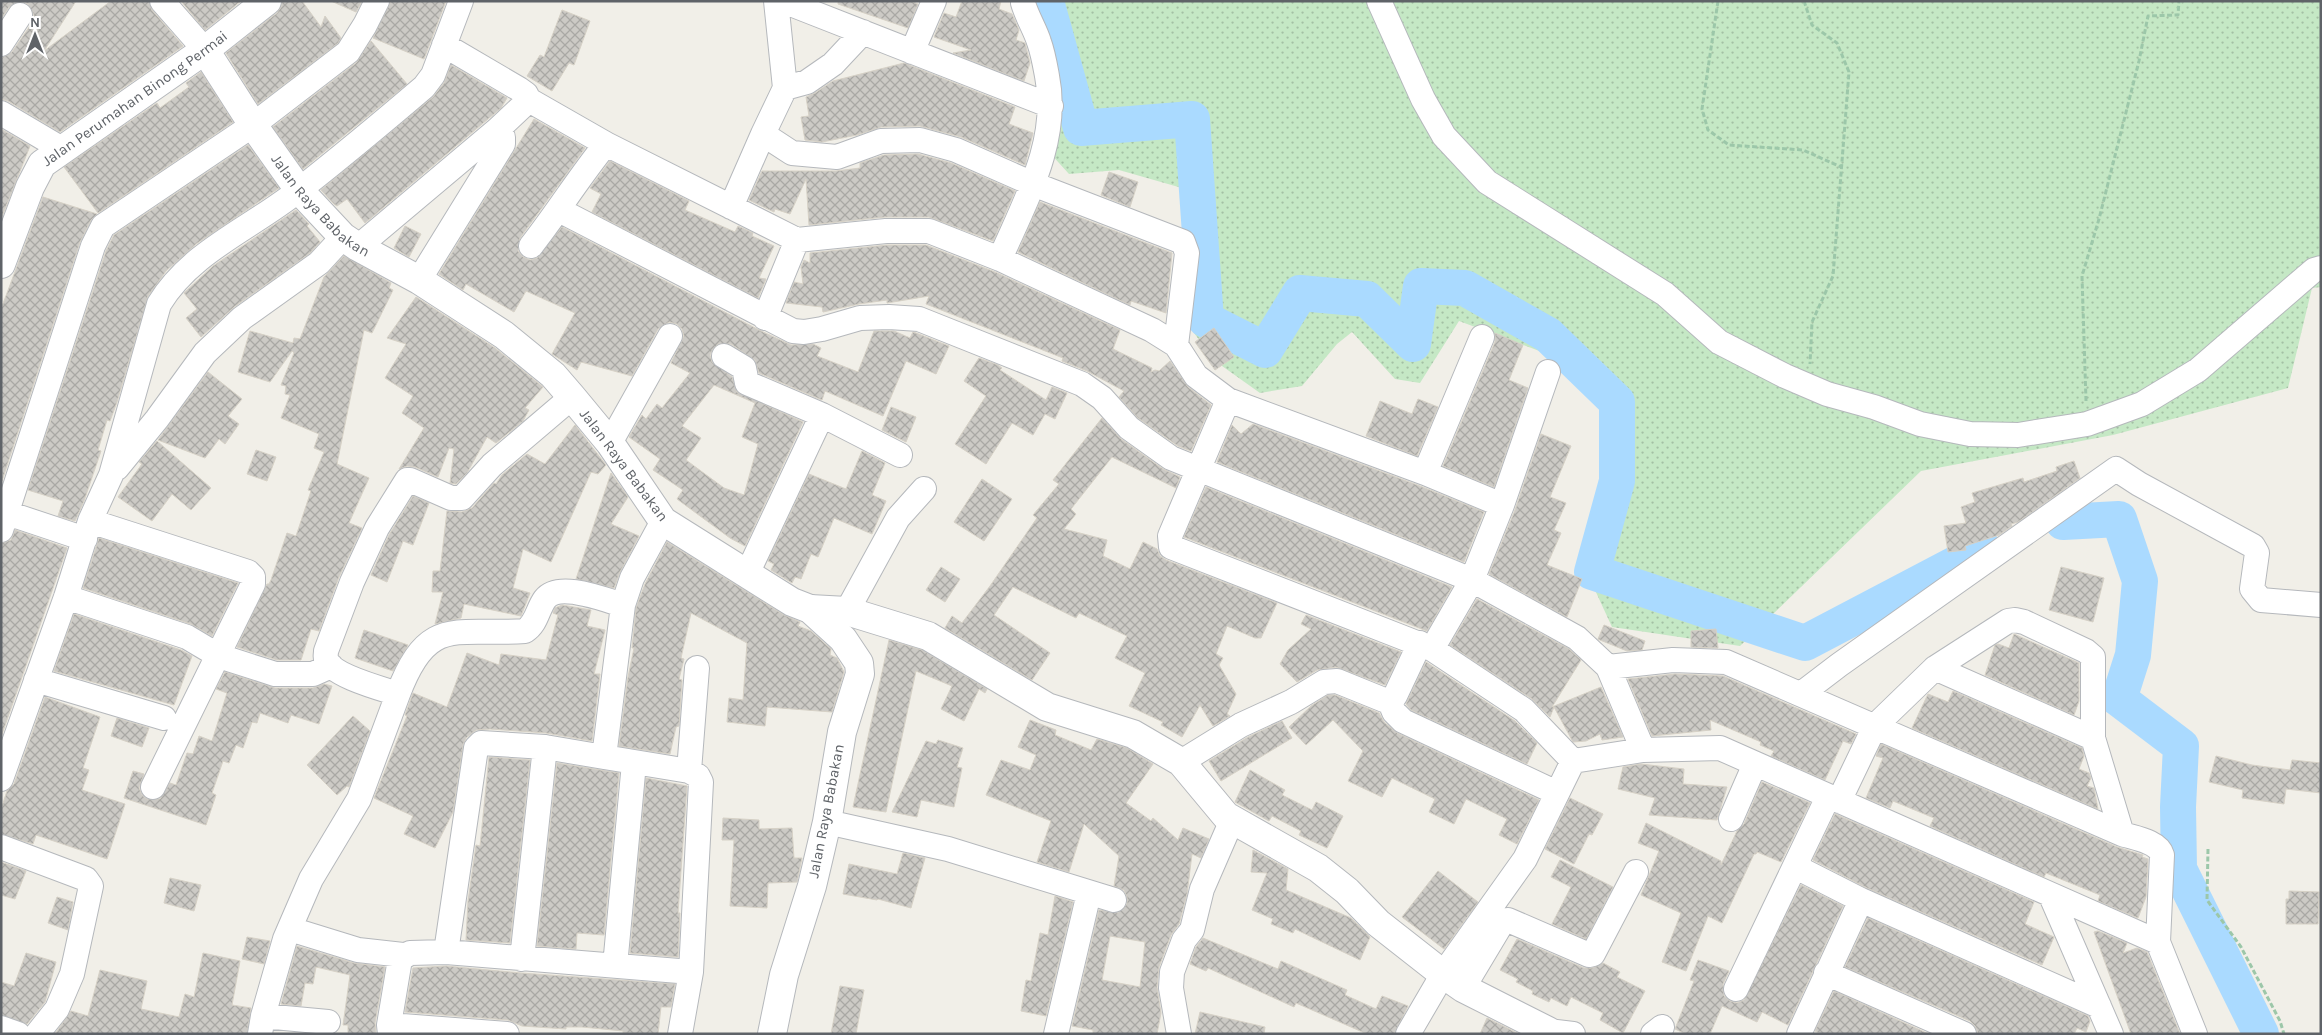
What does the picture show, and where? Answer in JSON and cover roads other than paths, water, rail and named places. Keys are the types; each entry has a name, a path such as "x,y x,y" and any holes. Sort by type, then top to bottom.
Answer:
{"street":[{"name":"Jalan Raya Babakan","path":"162,1 205,50 253,125 299,190 350,242 419,280 504,335 553,375 610,443 664,521 792,602 810,609 843,639 859,663 860,674 842,732 826,822 812,886 788,958 772,1034"},
{"name":"Jalan Perumahan Binong Permai","path":"1,264 30,187 42,164 205,50 267,1"},
{"path":"153,787 219,656 253,584 253,577 248,572 88,530 3,518 93,246 103,226 253,125 348,52 377,1"},
{"path":"1,779 88,530 111,475 159,304 169,288 195,261 299,190 424,86 432,75 461,1"},
{"path":"731,207 785,88 776,1"},
{"path":"784,1 1051,106"},
{"path":"912,52 934,1"},
{"path":"1379,1 1423,99 1444,136 1487,182 1664,294 1719,342 1809,386 1920,424 1970,434 2018,435 2087,424 2142,404 2198,370 2314,270 2321,268"},
{"path":"1000,259 1033,184 1046,148 1051,106 1048,78 1039,42 1020,2"},
{"path":"1,44 20,15"},
{"path":"785,88 807,82 833,64 863,32"},
{"path":"444,45 519,89 526,94 529,100 606,144 798,240 886,231 929,231 1000,259 1152,330 1176,345 1196,376 1228,400 1426,473 1502,505"},
{"path":"111,475 157,419 205,353 242,318 350,242 497,130 529,100"},
{"path":"1,113 62,149"},
{"path":"419,280 503,144 503,137 497,130"},
{"path":"763,134 792,153 837,157 880,141 920,140 956,150 1033,184 1183,242 1187,252 1176,345"},
{"path":"531,246 559,210 581,174 606,144"},
{"path":"559,210 793,331 804,332 860,318 919,319 1082,384 1102,398 1129,428 1171,458 1472,580 1577,638 1608,667 1643,750"},
{"path":"765,318 798,240"},
{"path":"610,443 670,336"},
{"path":"1426,473 1482,337"},
{"path":"724,356 744,368 747,384 822,414 900,455"},
{"path":"1181,762 1242,725 1291,702 1324,682 1337,681 1384,700 1389,700 1395,696 1426,646 1472,580 1502,505 1548,372"},
{"path":"398,694 354,679 331,666 326,659 326,651 352,582 377,528 404,483 410,480 451,498 462,498 492,466 572,397"},
{"path":"1228,400 1170,536 1171,547 1426,646 1524,710 1573,761"},
{"path":"747,574 822,414"},
{"path":"1801,694 2105,479 2116,469 2139,484 2253,546 2257,553 2252,589 2262,600 2321,605"},
{"path":"847,610 898,518 924,489"},
{"path":"604,757 623,605 632,578 664,521"},
{"path":"328,1022 262,1025 290,929 311,880 359,799 407,670 419,652 434,638 450,633 525,632 534,623 546,597 555,591 568,590 623,605"},
{"path":"66,597 187,637 219,656 275,674 313,674 331,666"},
{"path":"810,609 847,610 928,636 1047,707 1133,734 1181,762 1226,816 1318,868 1348,891 1378,923 1453,981 1556,1033"},
{"path":"1736,989 1796,867 1875,726 1935,668 2008,621 2024,622 2086,651 2093,657 2093,738 2122,834"},
{"path":"1608,667 1673,660 1726,662 2122,834 2155,845 2160,849 2162,855 2158,942 2195,1034"},
{"path":"689,772 697,668"},
{"path":"1935,668 2093,738"},
{"path":"36,680 164,718"},
{"path":"1389,700 1394,712 1403,721 1557,793"},
{"path":"446,952 476,748 481,743 545,747 689,772 698,776 701,782 692,972 680,1034"},
{"path":"522,959 545,747"},
{"path":"1573,761 1643,750 1720,748 2158,942"},
{"path":"1453,981 1525,859 1573,761"},
{"path":"615,966 634,763"},
{"path":"1731,819 1755,764"},
{"path":"1179,1034 1171,988 1172,972 1184,940 1192,930 1202,888 1232,820"},
{"path":"826,822 948,849 1114,900"},
{"path":"1,847 86,879 91,886 72,974 57,1009 37,1034"},
{"path":"1796,867 1861,900 2099,1006"},
{"path":"1408,1034 1502,923 1508,920 1592,954 1636,872"},
{"path":"1056,1034 1089,893"},
{"path":"2051,896 2111,1034"},
{"path":"1799,1034 1861,900"},
{"path":"290,929 358,950 404,955 410,953 446,952 692,972"},
{"path":"404,955 400,959 390,1030 507,1034"},
{"path":"1826,973 1964,1034"},
{"path":"1,1028 18,1034"}],"waterway":[{"path":"1046,1 1081,128 1192,119 1206,320 1265,350 1300,293 1367,299 1413,344 1421,286 1465,288 1548,335 1617,402 1617,481 1592,572 1805,643 1984,549"},
{"path":"2063,522 2119,519 2140,581 2133,655 2119,699 2181,746 2178,807 2179,869 2261,1034"}]}
